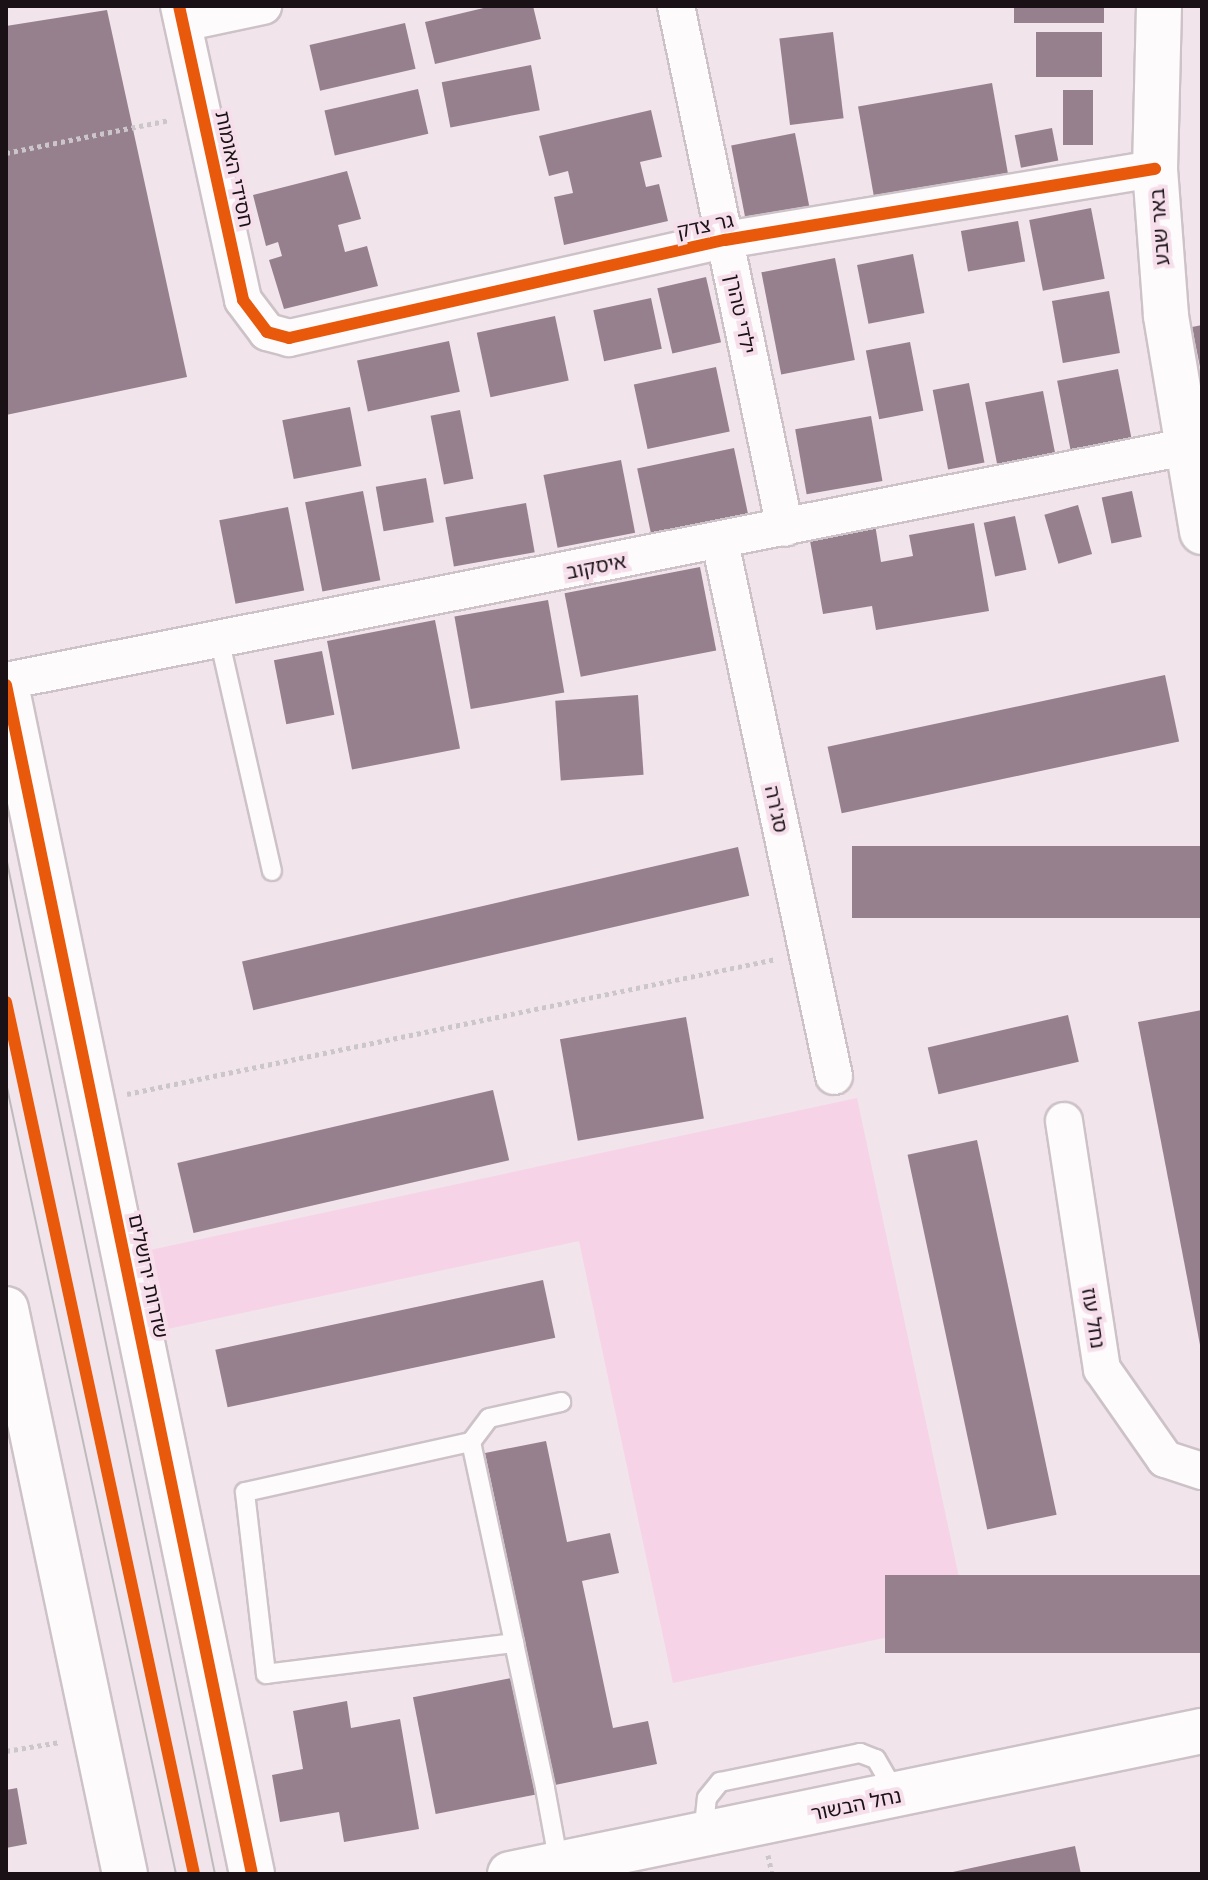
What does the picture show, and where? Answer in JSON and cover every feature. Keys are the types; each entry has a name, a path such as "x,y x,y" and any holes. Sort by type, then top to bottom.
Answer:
{"street":[{"path":"197,13 263,6"},
{"name":"ילדי טהרן","path":"676,6 785,528"},
{"name":"באר שבע","path":"1159,6 1155,169 1185,447"},
{"name":"חסידי האומות","path":"197,13 202,113 243,300 267,332"},
{"name":"גר צדק","path":"267,332 312,336 725,240 1155,169"},
{"path":"1185,447 1202,532"},
{"name":"איסקוב","path":"6,683 1185,447"},
{"name":"סג'רה","path":"720,542 834,1076"},
{"name":"שדרות ירושלים","path":"6,683 252,1874"},
{"name":"נחל עוז","path":"1064,1121 1102,1369 1165,1459 1202,1471"},
{"path":"6,1309 125,1874"},
{"name":"נחל הבשור","path":"510,1874 1202,1731"}],"lane":[{"path":"219,638 272,871"},
{"path":"514,1643 450,1646 283,1676 262,1665 245,1492 471,1442 489,1418 561,1402"},
{"path":"471,1442 559,1864"}],"path":[{"path":"6,153 202,113"},
{"path":"93,1101 808,952"},
{"path":"6,1751 96,1736"}],"shaded area":[{"path":"857,1098 968,1620 673,1683 579,1241 158,1331 141,1252"}],"building":[{"path":"492,6 533,6 541,39 435,64 425,22"},
{"path":"1014,6 1104,6 1104,23 1014,23"},
{"path":"107,10 187,377 6,415 6,26"},
{"path":"405,23 416,69 320,91 310,45"},
{"path":"833,32 844,118 790,125 779,39"},
{"path":"1036,32 1102,32 1102,77 1036,77"},
{"path":"531,65 540,110 450,128 442,82"},
{"path":"992,83 1009,178 875,201 858,107"},
{"path":"418,89 428,134 335,155 324,111"},
{"path":"1063,90 1093,90 1093,145 1063,145"},
{"path":"651,110 662,157 640,162 646,187 659,184 668,221 564,245 554,197 573,193 568,171 549,176 539,136"},
{"path":"1052,128 1058,160 1021,168 1015,135"},
{"path":"795,133 810,213 747,225 731,145"},
{"path":"347,171 361,219 338,225 345,252 367,246 378,286 284,309 269,260 282,256 278,242 266,246 253,195"},
{"path":"1091,208 1105,279 1043,291 1029,220"},
{"path":"1018,221 1025,261 968,271 961,231"},
{"path":"913,254 924,313 868,324 857,265"},
{"path":"835,258 855,360 781,374 761,272"},
{"path":"706,277 721,342 672,354 657,288"},
{"path":"1109,291 1120,353 1063,363 1052,301"},
{"path":"651,298 662,349 604,361 593,310"},
{"path":"555,316 569,381 490,397 477,333"},
{"path":"1202,325 1202,372 1201,372 1192,327"},
{"path":"449,341 460,392 368,411 357,361"},
{"path":"910,342 923,411 879,419 866,351"},
{"path":"716,367 730,432 648,449 634,384"},
{"path":"1118,369 1132,441 1071,452 1057,381"},
{"path":"969,383 984,463 948,470 933,390"},
{"path":"1043,391 1055,453 997,464 985,402"},
{"path":"350,407 361,466 294,479 282,420"},
{"path":"460,410 473,479 444,484 431,416"},
{"path":"871,416 882,481 807,494 795,429"},
{"path":"734,448 748,514 651,534 637,469"},
{"path":"621,460 635,533 558,548 543,475"},
{"path":"426,478 434,522 384,531 376,487"},
{"path":"363,491 380,580 322,592 305,502"},
{"path":"1132,491 1142,537 1111,543 1102,497"},
{"path":"526,503 535,552 454,566 445,517"},
{"path":"1078,505 1092,554 1058,564 1044,515"},
{"path":"288,507 304,590 236,604 219,520"},
{"path":"1015,516 1026,570 995,576 984,523"},
{"path":"974,523 989,611 876,630 872,606 823,614 809,535 875,524 881,562 913,556 909,535"},
{"path":"700,567 716,650 581,677 565,593"},
{"path":"548,600 564,693 471,709 454,616"},
{"path":"435,620 460,749 352,770 327,641"},
{"path":"322,651 334,715 286,724 274,660"},
{"path":"1165,675 1179,742 842,813 828,747"},
{"path":"638,695 644,775 561,781 555,701"},
{"path":"852,846 1202,846 1202,918 852,918"},
{"path":"738,847 749,896 253,1010 242,962"},
{"path":"1202,1010 1202,1350 1201,1350 1138,1022"},
{"path":"1068,1015 1079,1062 938,1094 928,1047"},
{"path":"686,1017 704,1118 578,1141 560,1039"},
{"path":"493,1090 509,1160 194,1233 177,1163"},
{"path":"977,1140 1057,1515 987,1529 908,1155"},
{"path":"543,1280 555,1338 228,1407 215,1350"},
{"path":"546,1441 567,1542 610,1533 619,1573 582,1581 613,1728 648,1721 657,1764 555,1785 485,1453"},
{"path":"885,1575 1202,1575 1202,1653 885,1653"},
{"path":"517,1677 540,1794 436,1814 413,1697"},
{"path":"347,1701 351,1728 400,1719 419,1829 344,1842 339,1812 280,1822 272,1775 303,1769 293,1711"},
{"path":"17,1788 27,1844 6,1848 6,1790"},
{"path":"1075,1846 1081,1874 948,1873"}],"tram line":[{"path":"6,857 215,1874"},
{"path":"6,1083 176,1874"}],"cycle path":[{"path":"179,6 243,300 267,332 289,338 725,240 1155,169"},
{"path":"6,685 252,1874"},
{"path":"6,1002 194,1874"}]}
